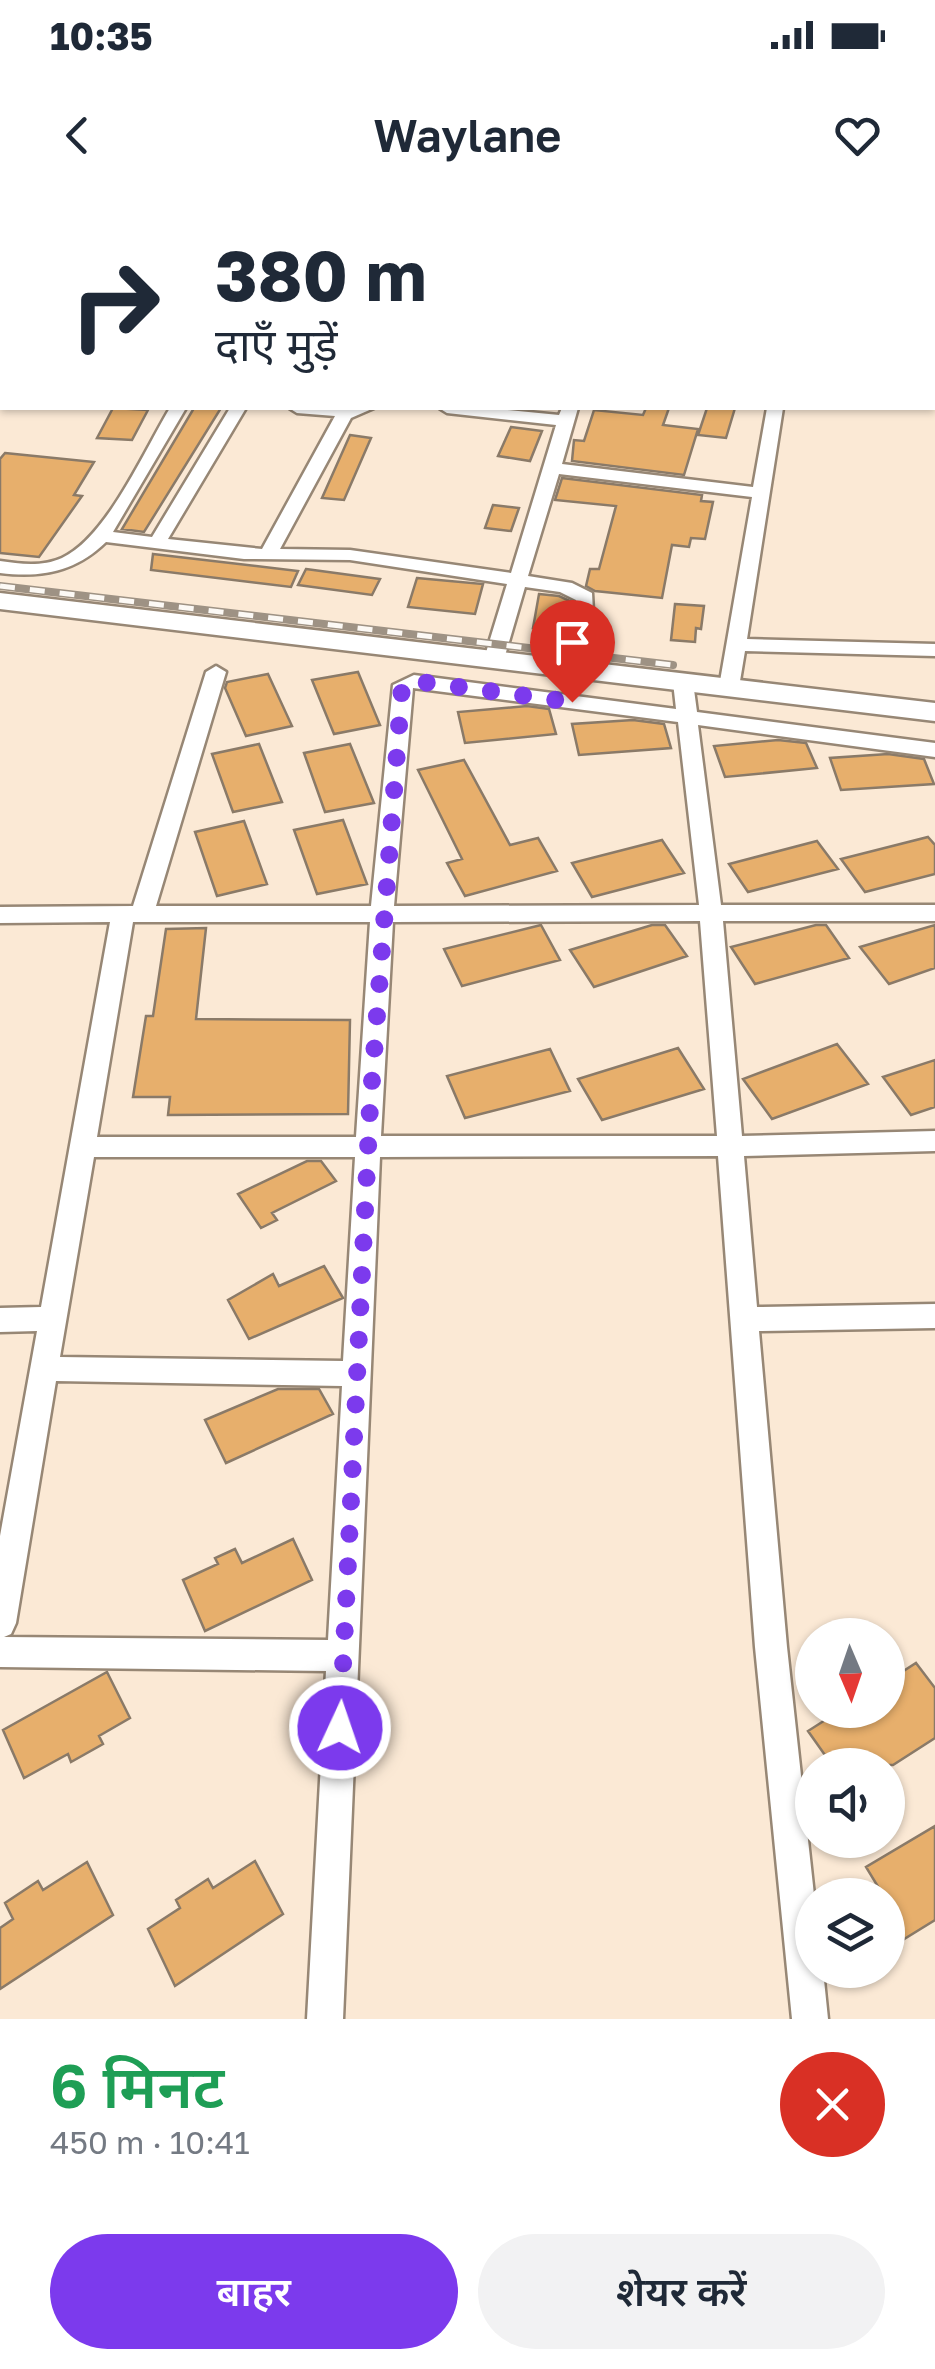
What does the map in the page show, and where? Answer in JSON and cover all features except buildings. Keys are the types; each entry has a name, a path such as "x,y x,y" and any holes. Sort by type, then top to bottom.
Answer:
{"street":[{"path":"0,566 56,570 88,551 102,536 177,410"},
{"path":"157,542 237,410"},
{"path":"320,410 358,413 363,410"},
{"path":"487,410 568,414 494,660"},
{"path":"729,688 775,410"},
{"path":"268,554 344,412"},
{"path":"552,468 762,493"},
{"path":"102,536 268,554 350,555 519,578 582,592 586,602 584,631"},
{"path":"0,601 935,712"},
{"path":"739,645 935,650"},
{"path":"0,1623 86,1147 133,914 216,672"},
{"path":"325,2019 382,912 405,683 414,681 935,750"},
{"path":"683,682 711,912 770,1647 810,2019"},
{"path":"0,914 935,913"},
{"path":"86,1147 730,1146 935,1141"},
{"path":"744,1319 935,1316"},
{"path":"0,1320 55,1318"},
{"path":"46,1369 356,1374"},
{"path":"0,1652 343,1656"}],"railway":[{"path":"0,586 673,665"}],"route":[{"path":"340,1728 370,1107 402,687 414,681 572,702"}]}
